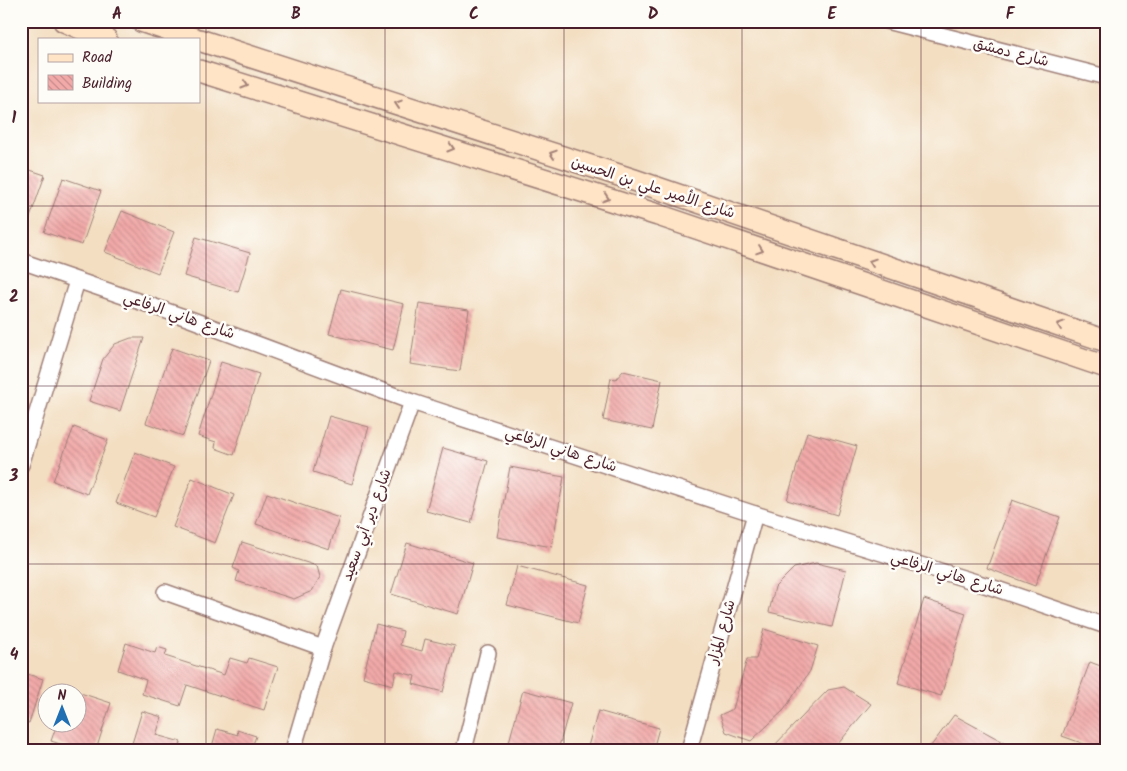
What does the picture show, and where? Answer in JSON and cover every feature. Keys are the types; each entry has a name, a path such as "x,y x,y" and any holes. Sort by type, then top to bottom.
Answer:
{"main road":[{"path":"64,21 104,38"},
{"path":"141,21 191,38"},
{"name":"شارع الأمير علي بن الحسين","path":"200,40 634,180 1106,341"},
{"name":"شارع الأمير علي بن الحسين","path":"200,71 658,214 1106,367"},
{"path":"895,296 904,273"}],"street":[{"name":"شارع دمشق","path":"886,21 1106,77"},
{"name":"شارع هاني الرفاعي","path":"21,261 190,319 412,402 755,514 979,583 1106,626"},
{"path":"21,465 76,280"},
{"name":"شارع دير أبي سعيد","path":"293,750 323,648 412,402"},
{"name":"شارع المزار","path":"689,750 755,514"},
{"path":"165,592 323,648"},
{"path":"464,750 488,653"}],"building":[{"path":"21,167 45,175 26,229 21,227"},
{"path":"63,178 101,191 82,245 44,232"},
{"path":"122,211 174,232 158,273 105,252"},
{"path":"196,237 250,253 238,292 184,276"},
{"path":"341,289 404,304 393,350 329,334"},
{"path":"419,303 469,310 460,371 410,364"},
{"path":"131,338 144,338 120,411 89,401 103,359 115,344"},
{"path":"172,348 209,361 183,436 146,423"},
{"path":"221,362 259,374 234,455 215,448 216,442 198,436"},
{"path":"623,371 662,380 652,430 603,420 611,378 616,379"},
{"path":"329,416 369,427 352,484 313,472"},
{"path":"74,427 108,440 87,494 53,481"},
{"path":"807,432 857,446 837,515 787,500"},
{"path":"443,448 488,461 471,523 426,511"},
{"path":"135,452 174,467 154,517 116,503"},
{"path":"510,467 564,477 552,547 497,537"},
{"path":"192,478 234,495 215,543 173,527"},
{"path":"267,493 339,518 329,549 256,524"},
{"path":"1012,500 1060,517 1035,586 987,568"},
{"path":"242,542 317,566 320,577 312,591 294,599 236,581 239,571 233,568"},
{"path":"407,543 473,563 458,614 391,594"},
{"path":"816,563 846,570 832,627 769,612 775,587 794,568"},
{"path":"517,566 588,585 578,623 507,605"},
{"path":"924,599 966,613 941,696 898,683"},
{"path":"376,624 403,631 400,645 422,651 425,639 455,646 443,692 413,684 415,676 396,671 393,685 363,677"},
{"path":"764,629 818,646 810,671 784,710 751,741 726,732 720,715 733,709 747,659 756,659"},
{"path":"126,643 155,653 157,647 167,650 165,656 224,675 230,658 247,663 249,658 278,667 264,710 187,685 180,706 142,694 146,680 118,670"},
{"path":"1090,662 1106,668 1106,736 1101,750 1062,736"},
{"path":"21,672 43,679 41,684 38,684 38,695 29,723 21,721"},
{"path":"844,687 871,704 833,750 770,750 828,690"},
{"path":"523,690 571,703 558,750 537,750 509,742"},
{"path":"88,696 111,703 96,750 79,750 51,741 53,734 88,734"},
{"path":"142,711 162,717 156,735 181,742 179,750 130,750"},
{"path":"598,711 659,728 653,750 587,750"},
{"path":"954,715 1018,750 928,750"},
{"path":"217,729 238,735 237,730 256,736 251,750 211,750"}]}
